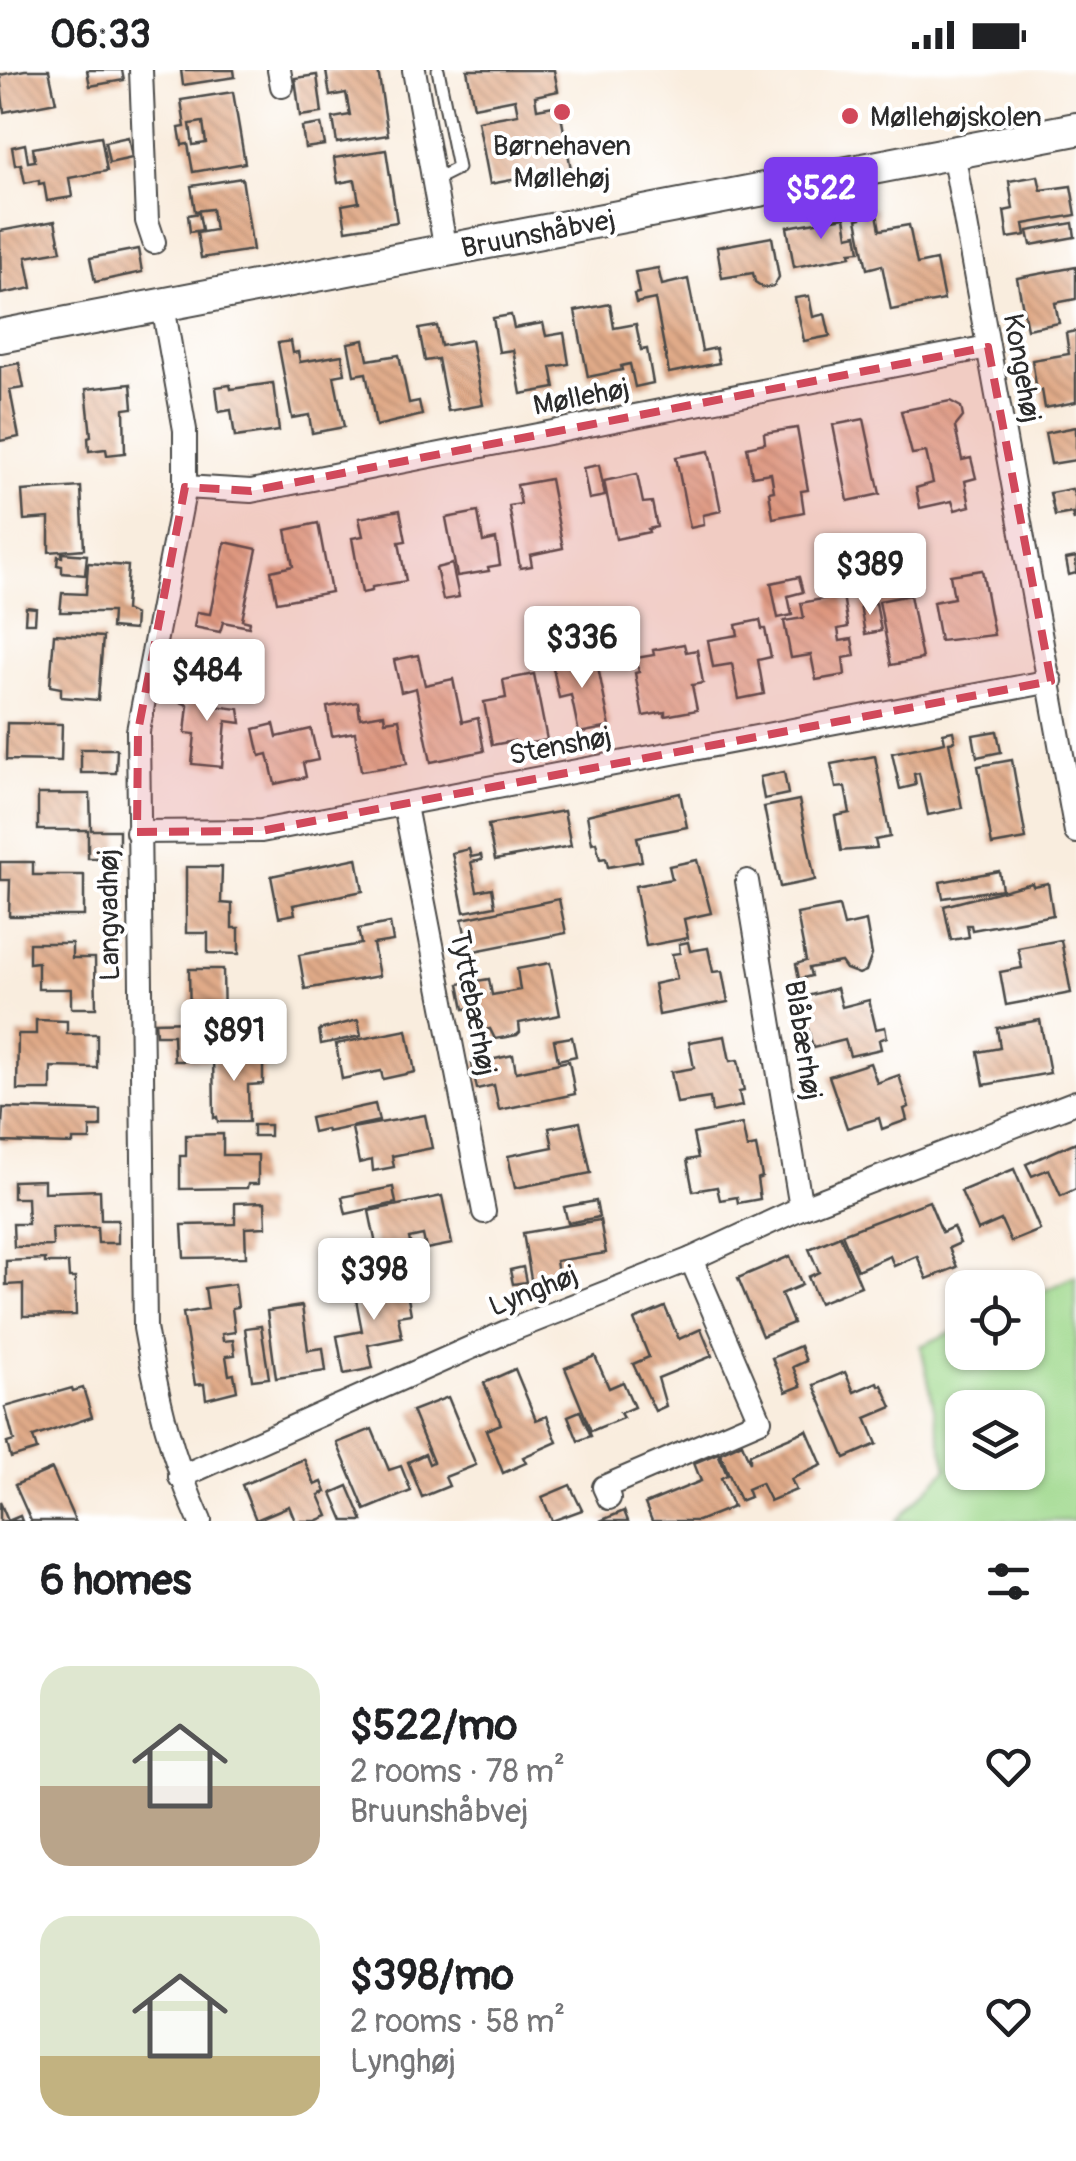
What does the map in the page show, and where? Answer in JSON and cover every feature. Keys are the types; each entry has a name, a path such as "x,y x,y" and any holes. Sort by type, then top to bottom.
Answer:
{"street":[{"path":"141,70 147,221 154,242"},
{"path":"414,70 446,252"},
{"name":"Bruunshåbvej","path":"0,336 1076,129"},
{"name":"Kongehøj","path":"953,152 1076,832"},
{"name":"Langvadhøj","path":"163,306 184,430 185,487 138,732 145,1328 160,1414 180,1477 200,1521"},
{"name":"Møllehøj","path":"185,487 251,491 988,347"},
{"name":"Stenshøj","path":"137,832 261,831 1051,681"},
{"name":"Tyttebærhøj","path":"405,806 484,1212"},
{"name":"Blåbærhøj","path":"747,881 801,1208"},
{"name":"Lynghøj","path":"180,1477 506,1332 691,1259 801,1208 1076,1102"},
{"path":"609,1498 604,1487 760,1420 691,1259"}],"lane":[{"path":"434,180 458,168 438,70"}],"highlighted area":[{"path":"988,347 1051,681 261,831 137,832 138,731 185,487 251,491"}],"green space":[{"path":"1076,1276 1076,1521 896,1521 945,1471 945,1490 1045,1490 1045,1390 945,1390 945,1460 921,1346 945,1335 945,1370 1045,1370 1045,1290"}],"building":[{"path":"49,70 56,102 4,112 0,75"},
{"path":"87,70 122,70 124,80 90,86"},
{"path":"181,70 234,70 235,77 183,85"},
{"path":"378,70 388,135 337,143 333,118 350,115 346,93 330,96 326,71"},
{"path":"467,70 554,70 558,91 535,96 537,109 559,105 571,169 490,184 478,121 518,114 515,99 474,107"},
{"path":"317,75 322,113 300,116 295,78"},
{"path":"233,92 245,163 193,172 188,144 182,145 179,128 185,127 181,100","holes":["203,122 206,143 193,145 190,124"]},
{"path":"321,124 325,145 305,148 302,127"},
{"path":"101,136 107,171 69,178 72,197 47,201 44,183 25,183 21,164 15,165 12,147 25,144 28,162 35,161 33,148"},
{"path":"128,137 132,158 109,163 105,142"},
{"path":"386,150 397,222 346,230 342,205 359,202 355,180 338,183 334,158"},
{"path":"1038,176 1041,190 1071,186 1076,215 1024,224 1026,235 1008,238 1004,211 1013,209 1009,181"},
{"path":"242,178 253,250 201,258 197,233 215,230 212,209 195,211 191,186"},
{"path":"876,208 880,230 909,225 917,264 936,260 944,300 891,310 882,265 867,269 857,219 861,218 860,211"},
{"path":"199,213 202,230 190,232 188,215"},
{"path":"845,217 848,236 857,234 860,251 794,267 787,227"},
{"path":"55,221 61,251 26,257 32,288 1,294 0,231"},
{"path":"1073,223 1075,237 1031,245 1028,231"},
{"path":"772,237 779,277 774,286 764,288 755,282 753,273 722,278 717,247"},
{"path":"138,249 142,272 95,282 90,258"},
{"path":"1076,267 1076,299 1055,303 1059,323 1027,329 1017,278"},
{"path":"658,268 662,285 688,279 702,351 716,348 719,363 669,373 655,299 636,303 634,294 639,293 635,272"},
{"path":"809,296 813,317 825,314 830,336 804,341 795,298"},
{"path":"610,304 614,328 636,324 641,350 647,349 653,383 635,387 630,364 621,366 622,370 588,377 575,311"},
{"path":"511,315 514,328 543,323 546,336 564,333 569,364 551,367 555,388 521,394 513,350 499,352 493,318"},
{"path":"437,326 441,346 471,340 483,405 448,411 438,359 425,361 419,329"},
{"path":"1076,331 1076,402 1045,408 1042,390 1037,391 1032,360 1069,354 1066,333"},
{"path":"364,340 368,360 399,355 409,403 419,401 422,415 376,426 366,373 354,375 348,343"},
{"path":"291,341 300,362 342,355 345,374 334,376 344,427 312,433 309,415 292,418 278,343"},
{"path":"19,363 24,388 10,390 19,437 0,441 0,367"},
{"path":"273,383 279,431 235,437 231,410 219,412 216,387 230,385 231,389"},
{"path":"131,384 133,408 124,409 125,453 89,451 86,389"},
{"path":"950,401 961,407 963,417 955,427 962,460 971,458 976,478 965,481 970,506 955,510 952,501 920,508 916,488 933,483 926,452 912,454 901,411"},
{"path":"864,419 880,494 848,501 833,425"},
{"path":"1076,427 1076,460 1051,464 1045,433"},
{"path":"797,428 808,490 801,491 804,512 773,518 771,473 752,476 747,447 765,443 764,433"},
{"path":"709,451 721,511 703,515 704,525 690,528 676,457"},
{"path":"599,465 605,496 589,499 583,468"},
{"path":"637,474 643,503 652,502 657,527 616,539 604,481"},
{"path":"550,479 563,548 530,555 532,566 520,568 509,506 521,504 517,485"},
{"path":"81,487 84,549 49,552 49,518 24,520 22,491"},
{"path":"1072,489 1076,499 1074,521 1072,513 1055,516 1050,493"},
{"path":"400,510 406,541 399,542 406,581 372,587 372,591 362,593 352,538 363,536 359,518"},
{"path":"478,512 483,542 496,539 500,565 488,567 489,571 457,576 446,518"},
{"path":"318,523 331,592 277,602 271,571 293,566 286,530"},
{"path":"225,542 257,549 242,620 250,622 249,627 223,622 220,632 194,627 197,612 210,614"},
{"path":"62,553 87,555 85,575 62,573 62,566 57,565"},
{"path":"1076,557 1076,573 1069,575 1066,559"},
{"path":"88,563 128,566 125,610 135,615 134,630 111,628 112,612 60,612 62,593 86,594"},
{"path":"452,564 459,597 443,600 436,568"},
{"path":"982,570 994,635 940,641 933,602 954,598 950,575"},
{"path":"799,577 803,592 788,596 792,615 778,618 771,583"},
{"path":"843,595 848,627 838,629 840,641 852,639 855,656 843,658 845,675 816,680 811,655 791,658 784,621 804,618 801,603"},
{"path":"910,595 922,659 891,665 879,601"},
{"path":"876,603 881,631 865,634 860,605"},
{"path":"26,607 36,608 35,623 25,623"},
{"path":"760,620 771,657 758,660 764,694 739,699 732,664 713,667 708,640 738,635 736,625"},
{"path":"54,634 103,637 98,700 61,697 61,688 50,686"},
{"path":"684,644 686,652 697,650 703,683 692,685 697,710 643,716 636,658"},
{"path":"567,649 571,668 597,662 610,727 579,733 571,695 559,698 550,652"},
{"path":"418,655 425,685 453,679 462,722 478,718 484,751 431,762 416,688 401,692 394,660"},
{"path":"534,674 547,740 515,746 514,741 492,745 484,702 506,698 503,680"},
{"path":"179,685 216,688 215,706 239,709 241,723 226,721 222,767 192,764 195,734 185,733 188,705 178,701"},
{"path":"358,702 360,718 384,714 385,721 399,719 407,764 361,771 355,732 332,736 327,707"},
{"path":"7,723 62,724 61,761 6,760"},
{"path":"274,724 277,737 311,729 318,760 303,763 306,777 275,784 268,754 260,756 254,729"},
{"path":"953,731 955,741 949,742 962,808 928,815 919,773 914,774 916,785 900,789 892,753 945,742 943,733"},
{"path":"997,731 1001,752 977,757 973,735"},
{"path":"81,749 117,749 116,773 81,773"},
{"path":"875,756 890,837 875,840 877,848 841,851 835,816 850,813 845,787 836,788 831,764"},
{"path":"1012,760 1026,839 992,845 978,766"},
{"path":"784,772 788,794 764,799 760,777"},
{"path":"680,793 687,827 637,837 642,861 608,867 606,858 600,859 596,842 592,843 587,815"},
{"path":"38,794 90,794 91,830 119,830 119,858 88,858 88,830 38,830"},
{"path":"799,800 815,880 780,887 764,807"},
{"path":"564,811 571,846 495,860 488,825"},
{"path":"469,849 471,857 481,855 482,860 471,862 477,891 492,888 495,906 464,912 452,853"},
{"path":"357,858 363,891 293,905 295,914 279,917 271,876"},
{"path":"697,860 711,913 684,919 688,938 646,946 635,886 672,879 669,866"},
{"path":"0,862 33,862 33,875 84,875 84,916 9,916 10,880 0,880"},
{"path":"186,867 222,867 221,903 232,904 232,928 239,928 239,954 208,953 208,933 186,933"},
{"path":"999,871 1002,889 943,898 940,882"},
{"path":"1032,883 1048,883 1053,915 972,930 967,925 969,937 951,940 944,906"},
{"path":"559,899 566,933 469,952 462,919"},
{"path":"839,906 844,926 866,921 872,955 866,971 859,974 846,969 841,962 809,968 811,976 799,979 796,964 806,961 797,914"},
{"path":"390,923 393,941 373,944 379,976 305,989 299,955 361,944 358,929"},
{"path":"1061,940 1071,993 1006,1005 1000,972 1022,968 1018,948"},
{"path":"688,942 690,951 708,948 713,972 722,971 728,1002 659,1015 654,984 677,979 672,954 680,953 679,944"},
{"path":"29,943 72,943 72,958 95,958 96,1008 71,1008 71,989 38,989 38,962 29,963"},
{"path":"550,963 560,1015 519,1023 517,1035 495,1039 490,1029 484,1030 479,1007 464,1009 459,984 489,979 492,995 520,990 517,969"},
{"path":"189,969 223,969 224,1024 202,1024 207,1061 174,1061 173,1035 156,1035 155,1022 190,1021"},
{"path":"837,988 842,1007 869,1000 876,1029 885,1027 887,1037 879,1040 881,1049 850,1056 845,1040 813,1048 800,998"},
{"path":"36,1020 67,1021 67,1034 97,1034 97,1068 51,1067 51,1090 17,1090 18,1034 36,1034"},
{"path":"358,1020 361,1036 321,1044 319,1030"},
{"path":"1040,1020 1050,1073 984,1085 978,1052 1000,1048 997,1028"},
{"path":"407,1030 415,1072 383,1079 381,1071 342,1079 336,1044"},
{"path":"725,1036 730,1061 738,1060 744,1091 739,1092 742,1106 712,1112 710,1098 677,1103 671,1072 694,1068 689,1042"},
{"path":"572,1037 576,1056 558,1060 554,1040"},
{"path":"248,1050 248,1061 263,1061 263,1084 248,1085 249,1122 218,1122 214,1118 213,1051"},
{"path":"513,1055 516,1072 569,1061 575,1094 499,1110 494,1085 477,1089 472,1064"},
{"path":"870,1063 877,1083 899,1075 909,1107 904,1109 907,1120 882,1129 879,1118 847,1128 829,1076"},
{"path":"375,1104 379,1121 313,1132 310,1118"},
{"path":"3,1108 101,1111 101,1127 90,1127 90,1140 73,1140 73,1144 1,1142"},
{"path":"425,1115 432,1148 392,1156 394,1167 373,1171 372,1160 359,1163 352,1128"},
{"path":"580,1122 591,1173 515,1188 508,1156 553,1147 549,1128"},
{"path":"742,1124 747,1148 756,1146 762,1177 757,1179 760,1199 738,1203 737,1197 720,1200 717,1187 693,1191 687,1160 698,1158 693,1134"},
{"path":"253,1125 270,1125 270,1136 253,1136"},
{"path":"223,1134 223,1155 258,1155 258,1184 248,1184 247,1188 180,1189 180,1156 186,1156 186,1135"},
{"path":"1076,1142 1076,1189 1061,1196 1049,1169 1032,1176 1026,1164"},
{"path":"1014,1169 1040,1230 1011,1242 1001,1220 978,1230 961,1191"},
{"path":"44,1180 44,1192 100,1190 101,1220 118,1220 118,1243 98,1243 97,1227 52,1228 53,1246 14,1247 13,1224 28,1224 27,1198 13,1198 13,1181"},
{"path":"393,1187 396,1203 346,1214 342,1197"},
{"path":"442,1196 452,1244 426,1249 423,1235 409,1238 412,1252 379,1259 369,1211"},
{"path":"596,1201 599,1217 568,1223 564,1207"},
{"path":"929,1201 942,1232 953,1227 960,1243 949,1248 957,1267 927,1279 917,1256 894,1266 890,1256 857,1270 842,1234"},
{"path":"265,1202 266,1227 245,1228 246,1257 184,1258 182,1225 235,1224 235,1203"},
{"path":"600,1220 606,1253 556,1261 559,1280 532,1285 523,1233"},
{"path":"840,1236 861,1286 819,1303 808,1277 819,1272 809,1249"},
{"path":"790,1256 802,1285 781,1294 793,1323 762,1336 738,1278"},
{"path":"45,1259 45,1263 68,1263 69,1278 75,1278 76,1315 23,1316 23,1284 6,1285 6,1261"},
{"path":"523,1267 526,1282 513,1284 510,1270"},
{"path":"405,1282 411,1314 398,1316 402,1338 368,1345 373,1368 344,1374 337,1336 362,1331 354,1289"},
{"path":"235,1284 235,1332 222,1334 223,1341 233,1340 235,1355 226,1356 237,1391 206,1399 204,1384 195,1385 183,1313 208,1309 205,1288"},
{"path":"302,1306 308,1350 323,1348 326,1371 276,1378 267,1311"},
{"path":"665,1307 679,1339 701,1329 712,1356 658,1378 666,1406 655,1411 633,1364 649,1357 634,1320"},
{"path":"261,1326 269,1378 252,1380 245,1328"},
{"path":"800,1346 806,1361 793,1367 801,1386 786,1392 772,1358"},
{"path":"595,1356 609,1388 623,1382 634,1407 620,1413 623,1418 591,1431 565,1368"},
{"path":"515,1369 536,1420 547,1416 557,1442 523,1457 526,1463 503,1473 486,1430 501,1424 484,1383"},
{"path":"845,1372 854,1392 877,1382 882,1385 892,1407 866,1418 877,1444 845,1458 814,1385"},
{"path":"83,1388 92,1417 33,1437 37,1450 11,1458 7,1443 14,1441 5,1407"},
{"path":"448,1397 476,1465 445,1477 449,1486 422,1497 408,1462 425,1454 429,1464 433,1462 412,1411"},
{"path":"580,1411 591,1436 578,1441 568,1416"},
{"path":"372,1429 389,1470 401,1466 411,1491 365,1510 337,1443"},
{"path":"807,1430 822,1465 791,1479 796,1490 770,1501 761,1483 747,1489 750,1497 740,1501 720,1453 742,1443 750,1463 750,1454"},
{"path":"718,1453 727,1475 721,1478 733,1507 698,1521 652,1521 645,1504 701,1481 694,1463"},
{"path":"304,1459 315,1485 322,1482 326,1492 319,1495 328,1516 316,1521 295,1521 289,1506 256,1520 242,1485"},
{"path":"52,1469 75,1521 31,1521 15,1485"},
{"path":"570,1485 582,1510 552,1521 542,1497"},
{"path":"348,1486 363,1521 344,1521 332,1493"},
{"path":"0,1502 8,1521 0,1521"},
{"path":"624,1511 628,1521 600,1521"}],"place":[{"name":"Børnehaven Møllehøj","path":"562,112"},
{"name":"Møllehøjskolen","path":"850,116"}]}
